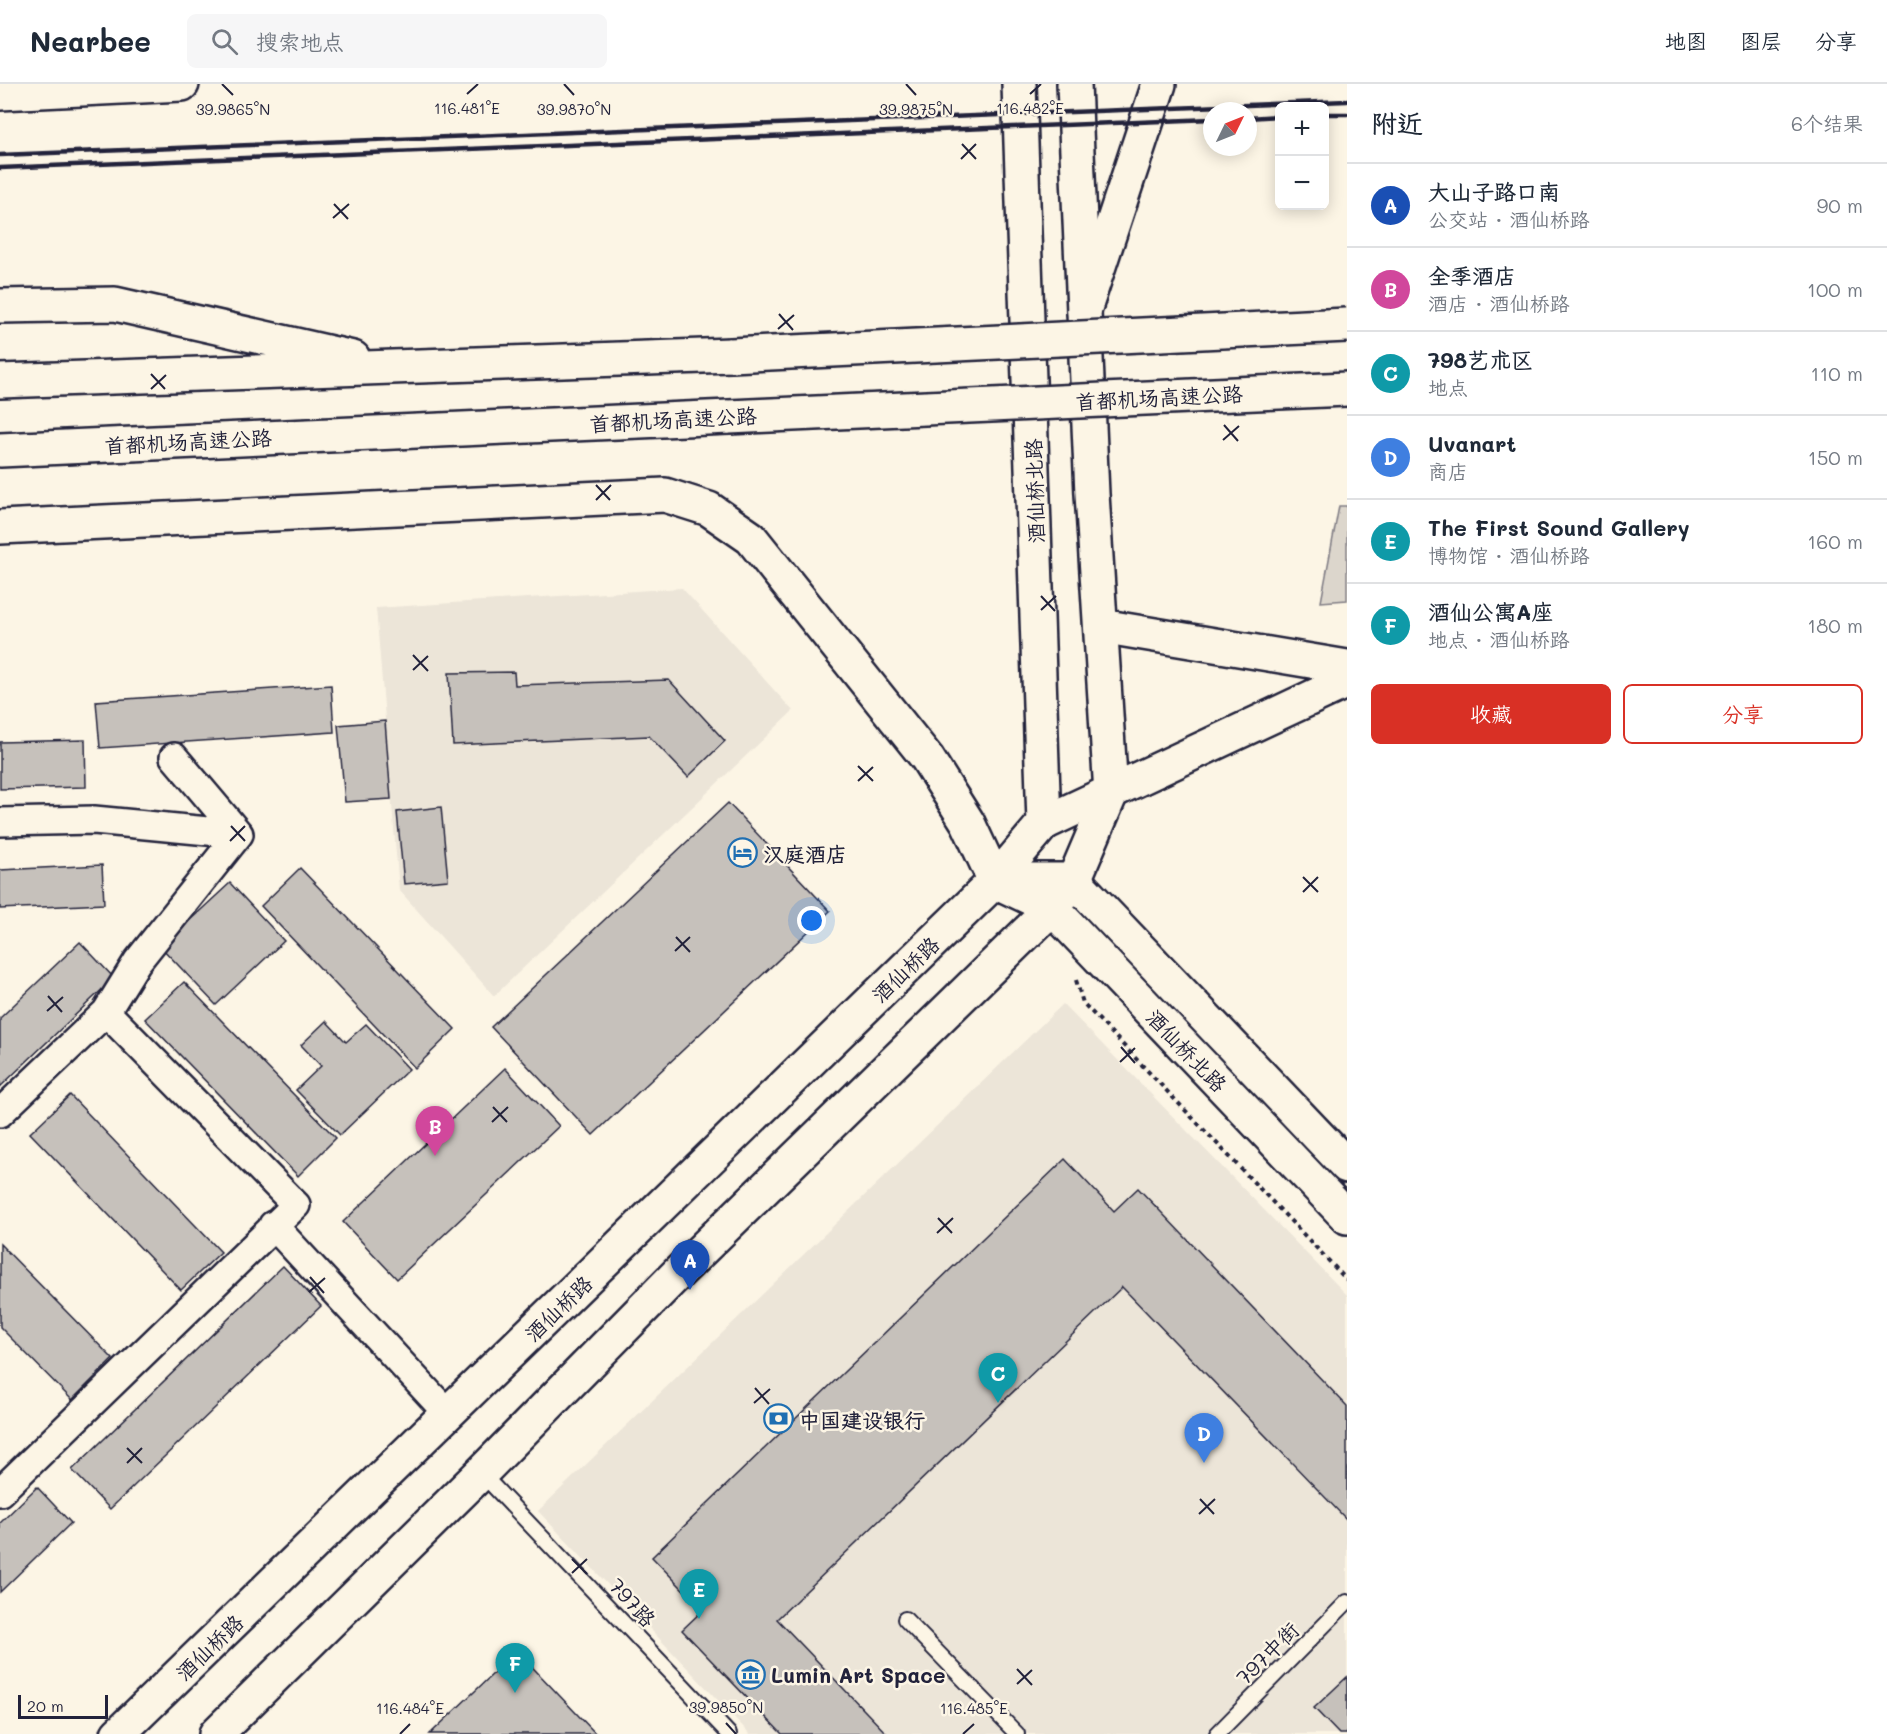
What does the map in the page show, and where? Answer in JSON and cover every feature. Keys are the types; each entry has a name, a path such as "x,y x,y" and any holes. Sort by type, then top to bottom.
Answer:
{"main road":[{"path":"0,93 182,84"},
{"name":"酒仙桥北路","path":"1020,84 1044,823"},
{"path":"216,1734 481,1473 677,1274 1052,908 1074,880 1111,793 1074,84"},
{"path":"1084,310 1159,84"},
{"path":"0,306 115,304 398,368"},
{"path":"0,381 731,355 1347,326"},
{"name":"首都机场高速公路","path":"0,450 1347,388"},
{"path":"0,527 666,495 709,509 751,538 927,758 968,823 995,880 1052,908"},
{"path":"1101,626 1347,667"},
{"path":"995,880 1044,823 1347,681"},
{"path":"995,880 1074,880"},
{"name":"酒仙桥路","path":"118,1734 449,1415 995,880"},
{"name":"酒仙桥北路","path":"1074,880 1347,1166"},
{"name":"酒仙桥北路","path":"1052,908 1347,1217"}],"street":[{"path":"174,757 239,834"},
{"path":"0,822 94,820 239,834"},
{"path":"0,1113 106,1012 137,962 239,834"},
{"path":"0,1492 296,1205 106,1012"},
{"path":"273,1225 449,1415"}],"lane":[{"name":"797路","path":"481,1473 729,1734"},
{"name":"797中街","path":"1217,1734 1347,1602"},
{"path":"905,1619 1017,1734"}],"path":[{"path":"1073,972 1083,1004 1347,1280"}],"shaded area":[{"path":"1339,506 1347,506 1347,600 1321,602"},
{"path":"682,588 793,711 494,996 399,890 376,608"},
{"path":"1063,1004 1347,1295 1347,1734 750,1734 538,1511"}],"building":[{"path":"514,672 515,685 669,680 725,741 688,777 649,736 453,745 449,673"},
{"path":"331,685 334,732 100,748 96,701"},
{"path":"385,721 391,799 345,802 338,725"},
{"path":"85,740 86,787 0,789 0,742"},
{"path":"728,803 830,911 593,1135 491,1027"},
{"path":"441,807 448,880 404,884 397,812"},
{"path":"102,865 104,904 0,909 0,870"},
{"path":"300,868 455,1029 415,1068 261,906"},
{"path":"230,883 284,941 216,1005 161,947"},
{"path":"80,942 114,978 0,1087 0,1018"},
{"path":"184,982 336,1138 298,1176 145,1019"},
{"path":"326,1021 346,1042 366,1024 409,1069 340,1135 296,1090 321,1066 301,1045"},
{"path":"505,1068 559,1126 397,1279 343,1222"},
{"path":"70,1095 221,1252 181,1290 30,1133"},
{"path":"1065,1159 1114,1211 1138,1188 1347,1406 1347,1520 1122,1287 777,1619 887,1734 782,1734 682,1630 703,1610 652,1557"},
{"path":"0,1244 113,1359 72,1400 0,1327"},
{"path":"283,1266 321,1306 110,1509 72,1470"},
{"path":"37,1487 71,1523 0,1592 0,1523"},
{"path":"517,1651 596,1734 430,1734"},
{"path":"1347,1677 1347,1734 1339,1734 1314,1708"}],"railway":[{"path":"0,155 1347,101"},
{"path":"1329,114 1347,114"},
{"path":"1257,117 1275,116"},
{"path":"0,168 1203,119"}],"place":[{"name":"汉庭酒店","path":"742,853"},
{"name":"全季酒店","path":"435,1156"},
{"name":"大山子路口南","path":"690,1290"},
{"name":"798艺术区","path":"998,1403"},
{"name":"中国建设银行","path":"778,1419"},
{"name":"Uvanart","path":"1204,1463"},
{"name":"The First Sound Gallery","path":"699,1619"},
{"name":"Lumin Art Space","path":"750,1674"},
{"name":"酒仙公寓A座","path":"515,1693"}]}
